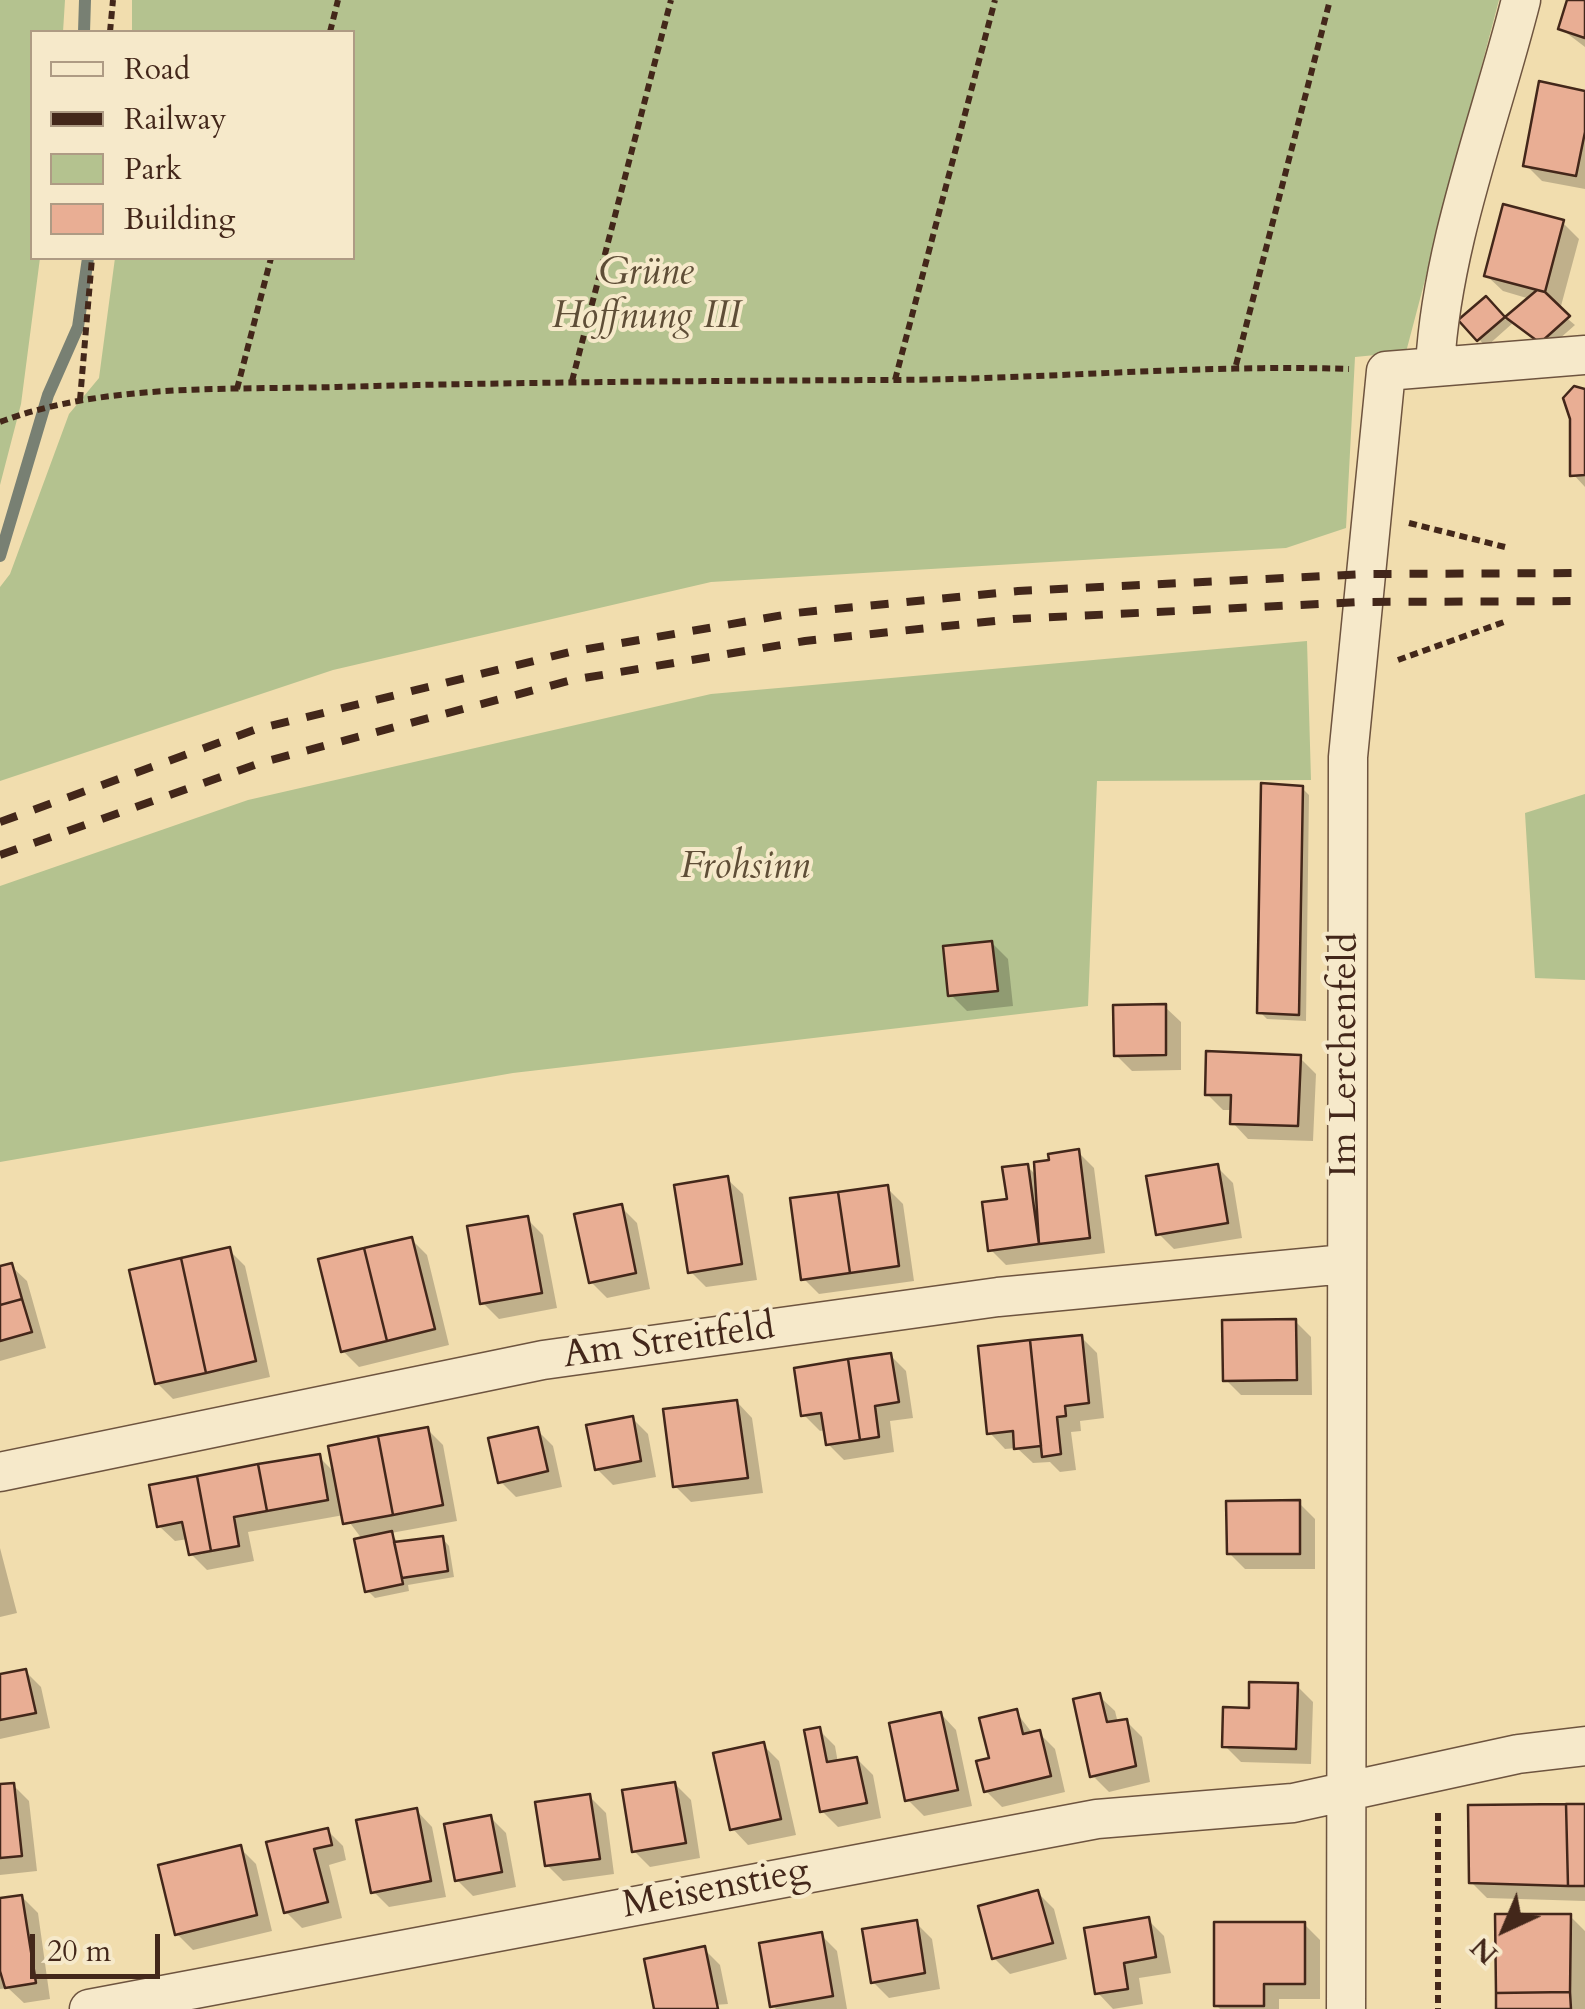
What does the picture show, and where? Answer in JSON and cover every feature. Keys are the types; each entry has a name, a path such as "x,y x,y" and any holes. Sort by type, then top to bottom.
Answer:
{"street":[{"path":"1435,366 1437,325 1453,253 1522,0"},
{"path":"1386,370 1585,356"},
{"name":"Im Lerchenfeld","path":"1346,2009 1348,757 1386,370"},
{"name":"Am Streitfeld","path":"0,1472 543,1360 998,1297 1346,1264"},
{"name":"Meisenstieg","path":"88,2009 1097,1819 1293,1803 1518,1754 1585,1746"}],"path":[{"path":"110,30 113,0"},
{"path":"330,30 338,0"},
{"path":"572,381 670,0"},
{"path":"894,380 995,0"},
{"path":"1236,365 1330,0"},
{"path":"80,400 92,260"},
{"path":"237,390 270,260"},
{"path":"2,422 69,401 237,390 572,381 894,380 1236,365 1386,370"},
{"path":"1372,514 1505,547"},
{"path":"1354,675 1504,622"},
{"path":"1438,1772 1438,2009"}],"green space":[{"path":"0,0 65,0 63,30 30,30 30,260 40,260 21,404 0,485"},
{"name":"Grüne Hoffnung III","path":"132,0 1499,0 1406,352 1355,357 1346,528 1286,548 711,582 333,670 0,781 0,587 10,574 69,414 99,378 115,260 355,260 355,30 132,30"},
{"name":"Frohsinn","path":"1307,641 1311,780 1097,781 1088,1006 513,1073 0,1162 0,886 248,800 711,694"},
{"path":"1585,794 1585,980 1535,978 1525,813"}],"building":[{"path":"1567,0 1585,0 1585,38 1558,29"},
{"path":"1539,81 1585,91 1585,132 1576,176 1523,166"},
{"path":"1503,204 1564,220 1545,292 1484,276"},
{"path":"1537,290 1545,292 1570,316 1540,343 1505,317"},
{"path":"1486,296 1505,317 1477,341 1458,320"},
{"path":"1574,386 1585,389 1585,475 1570,476 1570,419 1563,398"},
{"path":"1261,783 1303,786 1299,1015 1257,1013"},
{"path":"992,941 998,991 948,996 943,946"},
{"path":"1166,1004 1166,1055 1114,1056 1113,1005"},
{"path":"1206,1051 1301,1055 1298,1126 1230,1124 1231,1095 1205,1095"},
{"path":"1079,1149 1090,1238 1039,1244 1034,1162 1049,1160 1048,1154"},
{"path":"1028,1164 1039,1244 988,1251 982,1202 1007,1199 1002,1167"},
{"path":"1218,1164 1228,1223 1156,1235 1146,1176"},
{"path":"728,1176 742,1264 688,1273 674,1185"},
{"path":"888,1185 899,1266 850,1273 838,1192"},
{"path":"838,1192 850,1273 801,1280 790,1198"},
{"path":"622,1204 636,1273 589,1283 574,1214"},
{"path":"528,1216 542,1293 480,1304 467,1226"},
{"path":"412,1237 435,1329 387,1341 364,1248"},
{"path":"230,1247 256,1361 206,1373 181,1258"},
{"path":"364,1248 387,1341 341,1352 318,1259"},
{"path":"181,1258 206,1373 155,1384 129,1270"},
{"path":"12,1263 22,1299 0,1305 0,1266"},
{"path":"22,1299 32,1332 0,1341 0,1305"},
{"path":"1296,1319 1297,1380 1223,1381 1222,1320"},
{"path":"1082,1335 1089,1403 1065,1406 1066,1416 1057,1417 1061,1454 1042,1457 1030,1340"},
{"path":"1030,1340 1041,1446 1014,1449 1013,1431 987,1434 978,1346"},
{"path":"891,1353 899,1402 875,1406 879,1437 860,1440 848,1359"},
{"path":"848,1359 860,1440 826,1445 821,1413 801,1416 794,1368"},
{"path":"737,1400 748,1478 673,1487 663,1409"},
{"path":"633,1416 641,1461 595,1470 586,1425"},
{"path":"428,1427 443,1505 393,1515 378,1436"},
{"path":"538,1427 548,1471 498,1483 488,1438"},
{"path":"378,1436 393,1515 343,1524 328,1446"},
{"path":"320,1454 328,1500 267,1511 258,1464"},
{"path":"258,1464 267,1511 234,1517 239,1546 211,1551 197,1476"},
{"path":"197,1476 211,1551 189,1555 182,1522 157,1527 149,1485"},
{"path":"1300,1500 1300,1554 1227,1554 1226,1501"},
{"path":"392,1531 403,1584 365,1592 354,1539"},
{"path":"443,1536 448,1571 402,1578 394,1542"},
{"path":"26,1669 36,1713 0,1720 0,1674"},
{"path":"1249,1682 1298,1683 1296,1749 1222,1747 1223,1707 1249,1708"},
{"path":"1100,1693 1107,1722 1127,1719 1136,1766 1090,1777 1073,1699"},
{"path":"1017,1709 1023,1734 1040,1730 1051,1776 984,1792 976,1761 989,1758 979,1718"},
{"path":"941,1712 958,1790 905,1801 889,1723"},
{"path":"820,1727 827,1762 857,1757 867,1803 820,1812 804,1730"},
{"path":"764,1742 781,1819 730,1830 713,1753"},
{"path":"675,1782 686,1843 632,1852 622,1790"},
{"path":"14,1783 22,1856 0,1858 0,1784"},
{"path":"590,1794 600,1859 545,1866 535,1802"},
{"path":"1566,1804 1568,1886 1469,1883 1468,1805"},
{"path":"1566,1804 1585,1804 1585,1886 1568,1886"},
{"path":"417,1808 431,1881 371,1893 356,1820"},
{"path":"491,1815 502,1872 455,1881 444,1824"},
{"path":"328,1828 332,1845 314,1849 328,1902 284,1913 266,1842"},
{"path":"241,1845 257,1915 175,1935 158,1865"},
{"path":"1038,1890 1053,1943 992,1959 978,1906"},
{"path":"22,1895 36,1983 5,1988 0,1971 0,1898"},
{"path":"1495,1914 1571,1914 1570,1992 1496,1993"},
{"path":"1149,1917 1156,1957 1124,1963 1128,1989 1095,1994 1084,1928"},
{"path":"917,1920 925,1973 871,1983 862,1929"},
{"path":"1214,1922 1305,1922 1305,1984 1264,1984 1264,2006 1214,2006"},
{"path":"822,1932 833,1996 770,2007 759,1943"},
{"path":"705,1946 718,2009 654,2009 644,1959"},
{"path":"1570,1992 1571,2009 1496,2009 1496,1993"}],"waterway":[{"path":"84,30 85,0"},
{"path":"0,556 48,395 78,327 88,260"}],"railway":[{"path":"0,822 254,730 570,652 795,613 1018,591 1366,574 1585,573"},
{"path":"0,855 260,763 572,680 805,641 1013,619 1362,602 1585,601"}]}
